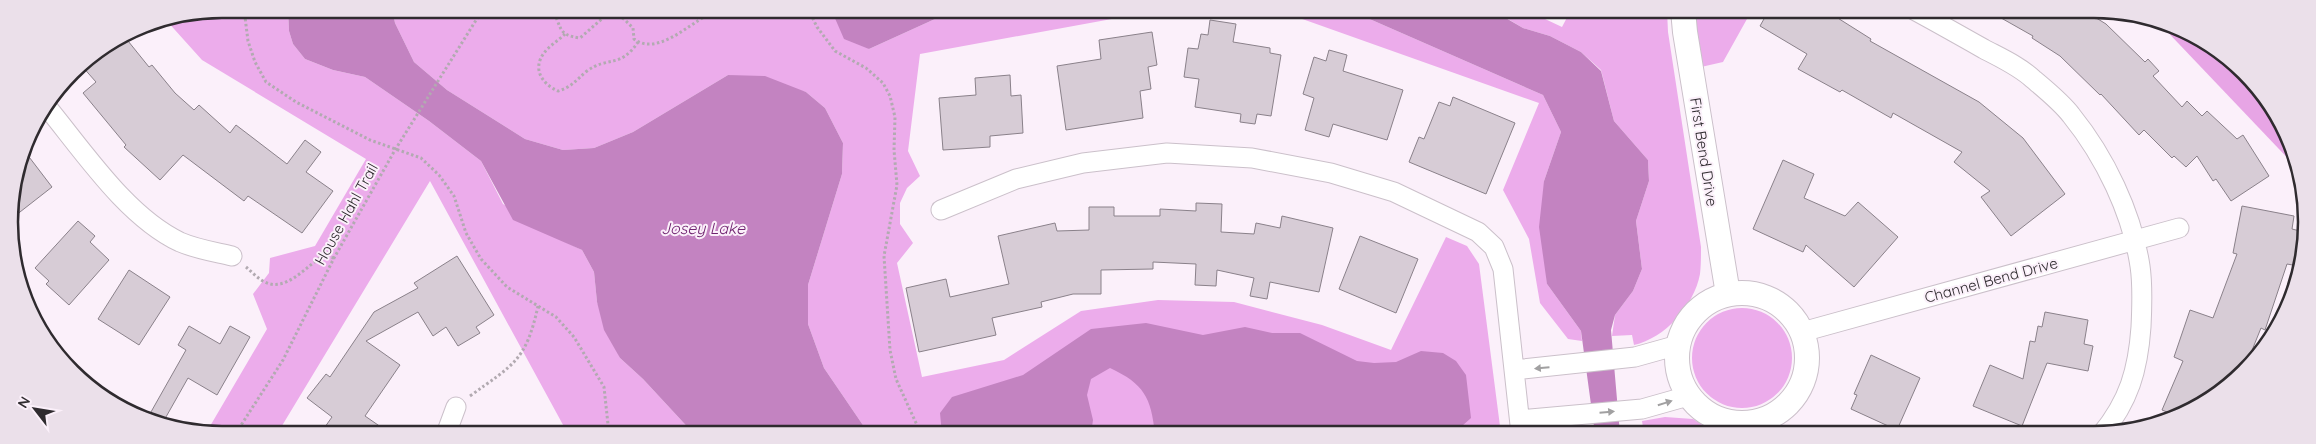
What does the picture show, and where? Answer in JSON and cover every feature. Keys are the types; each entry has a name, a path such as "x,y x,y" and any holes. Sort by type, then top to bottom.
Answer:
{"street":[{"name":"First Bend Drive","path":"1684,18 1728,294"},
{"path":"1928,18 2008,62 2031,77 2071,115 2101,160 2119,196 2135,241 2140,268 2142,304 2140,347 2131,388 2117,416 2109,426"},
{"path":"50,112 125,201 149,224 181,242 232,256"},
{"path":"942,210 1016,179 1083,163 1167,153 1252,158 1331,173 1394,192 1478,232 1494,247 1503,269 1520,426"},
{"name":"Channel Bend Drive","path":"1802,332 2179,228"},
{"path":"1748,426 1718,419 1701,409 1688,396 1680,380 1677,363 1678,345 1684,327 1695,312 1710,300 1728,294 1752,293 1777,302 1788,311 1802,332 1807,357 1806,370 1800,388 1788,404 1759,426"},
{"path":"1514,370 1635,357 1678,345"},
{"path":"1524,426 1573,415 1642,410 1688,396"},
{"path":"449,426 456,407"}],"path":[{"path":"245,18 248,41 255,62 266,82 319,114 395,150 421,158 439,175 454,196 466,232 481,259 508,287 556,317 574,336 604,387 609,426"},
{"name":"House Hahl Trail","path":"241,426 283,360 334,258 395,150 477,18"},
{"path":"555,18 560,31 580,38 603,18"},
{"path":"622,18 633,28 634,39 638,42 655,44 704,18"},
{"path":"812,18 835,51 866,68 883,83 890,96 895,117 894,150 897,185 884,256 890,350 896,379 917,426"},
{"path":"565,34 544,52 539,71 542,80 549,87 558,91 574,85 588,71 625,58 638,42"},
{"path":"232,256 265,282 274,284 285,283 323,256 334,258"},
{"path":"456,407 519,359 530,338 538,306"}],"shaded area":[{"path":"209,18 288,18 289,31 293,44 305,59 333,70 365,77 429,121 481,161 503,204 563,241 582,250 594,272 597,302 620,358 643,379 687,426 564,426 430,181 282,426 210,426 267,329 253,294 269,273 270,258 315,246 366,159 202,60 169,24"},
{"path":"394,18 836,18 869,49 937,18 1117,18 920,54 908,151 920,176 907,188 900,203 900,224 913,243 897,263 922,377 1004,360 1081,311 1158,300 1234,302 1322,325 1391,350 1446,237 1467,246 1479,264 1500,426 864,426 824,368 808,324 808,285 842,174 843,143 825,108 806,92 728,75 633,132 594,148 563,150 525,139 447,90 414,62"},
{"path":"1300,18 1367,18 1543,95 1561,132 1544,181 1547,284 1581,331 1582,341 1568,339 1540,303 1529,239 1503,190 1539,103"},
{"path":"1506,18 1543,18 1562,27 1567,18 1667,18 1701,247 1701,268 1697,286 1685,309 1667,328 1645,341 1634,345 1632,335 1612,336 1615,315 1633,291 1642,269 1636,221 1649,181 1648,160 1614,121 1601,70 1581,52 1550,36 1523,28"},
{"path":"1694,18 1748,18 1723,62 1701,67"},
{"path":"2166,31 2208,52 2239,77 2264,108 2289,160"},
{"path":"1742,308 1761,312 1777,323 1788,339 1792,358 1788,377 1777,393 1761,404 1742,408 1723,404 1707,393 1696,377 1692,358 1696,339 1707,323 1723,312"},
{"path":"1665,417 1693,419 1704,426 1643,426 1642,421"}],"water":[{"name":"Josey Lake","path":"288,18 394,18 414,62 447,90 525,139 563,150 594,148 633,132 728,75 765,76 806,92 825,108 843,143 842,174 808,285 808,324 824,368 864,426 687,426 643,379 620,358 604,330 597,302 594,272 582,250 513,220 481,161 429,121 365,77 333,70 305,59 293,44 289,31"},
{"path":"835,18 937,18 869,49 844,39"},
{"path":"1367,18 1506,18 1523,28 1550,36 1581,52 1601,71 1614,121 1648,160 1649,181 1636,221 1642,269 1633,291 1615,315 1611,330 1619,426 1594,426 1581,331 1547,284 1539,227 1544,181 1561,132 1543,95"},
{"path":"1146,323 1203,335 1245,327 1272,333 1300,333 1357,361 1374,363 1396,362 1421,351 1443,353 1456,361 1466,375 1471,418 1462,426 1154,426 1151,410 1144,393 1131,380 1110,368 1091,379 1087,395 1093,420 1092,426 941,426 940,413 952,397 1023,375 1091,329"}],"building":[{"path":"1764,18 1838,18 1871,39 1870,41 1979,102 2023,138 2065,194 2011,236 1981,197 1990,191 1954,162 1962,152 1893,113 1891,118 1842,90 1840,92 1798,69 1807,54 1760,26"},
{"path":"2001,18 2096,18 2106,24 2145,62 2148,59 2159,71 2153,76 2182,107 2187,101 2202,116 2207,111 2237,139 2243,135 2269,176 2231,201 2216,179 2213,181 2197,156 2186,167 2174,156 2172,158 2144,130 2139,135 2101,94 2060,56 2032,38 2033,36"},
{"path":"1210,20 1236,24 1233,42 1270,48 1270,53 1281,55 1271,116 1257,114 1255,124 1240,122 1241,114 1195,107 1199,79 1184,77 1188,48 1198,49 1201,34 1208,35"},
{"path":"1152,32 1157,65 1148,67 1151,89 1140,91 1143,118 1066,130 1057,66 1101,59 1099,40"},
{"path":"128,41 149,67 152,65 175,93 194,110 199,105 230,133 236,125 287,164 305,140 321,152 306,172 333,191 302,233 248,196 244,201 183,155 160,180 124,147 126,145 83,93 96,82 85,70 108,52"},
{"path":"1329,50 1347,55 1343,71 1403,90 1387,140 1333,124 1329,137 1305,130 1314,98 1303,94 1314,57 1326,61"},
{"path":"1010,75 1011,96 1021,95 1023,133 990,136 990,147 943,150 939,98 976,95 975,78"},
{"path":"1453,97 1515,123 1486,194 1409,162 1419,137 1424,139 1439,102 1450,106"},
{"path":"28,156 52,187 18,214 21,182"},
{"path":"1783,160 1814,174 1804,198 1845,216 1858,202 1898,237 1854,287 1806,245 1803,252 1753,229"},
{"path":"1196,203 1222,204 1221,232 1254,234 1256,223 1280,228 1282,216 1333,228 1319,292 1270,282 1267,299 1250,296 1254,278 1217,270 1216,286 1195,285 1196,264 1153,262 1153,269 1101,270 1101,294 1073,294 1041,302 1042,307 992,318 996,335 919,352 906,288 946,279 950,297 1009,284 998,236 1055,223 1057,231 1089,230 1089,207 1114,207 1114,216 1160,216 1160,209 1196,211"},
{"path":"2242,206 2294,216 2292,229 2298,230 2294,265 2287,264 2265,330 2261,328 2251,353 2239,367 2208,392 2166,413 2162,410 2183,361 2174,357 2190,310 2213,318 2237,254 2233,253"},
{"path":"78,221 95,236 90,242 109,260 69,305 46,284 49,281 35,268"},
{"path":"1360,236 1418,259 1396,313 1339,289"},
{"path":"457,256 494,315 476,327 480,333 458,346 446,327 433,336 418,312 366,341 400,365 365,416 379,426 326,426 332,417 307,398 326,374 330,377 374,312 418,288 414,283"},
{"path":"129,270 170,297 139,345 98,319"},
{"path":"2045,312 2088,320 2084,344 2093,346 2088,371 2047,363 2022,426 1973,406 1990,365 2023,379 2030,341 2035,342 2038,326 2042,327"},
{"path":"189,326 220,344 230,326 250,337 217,395 188,378 165,419 150,414 186,350 178,345"},
{"path":"1871,355 1920,378 1899,426 1888,426 1851,409 1857,395 1854,394"}]}
